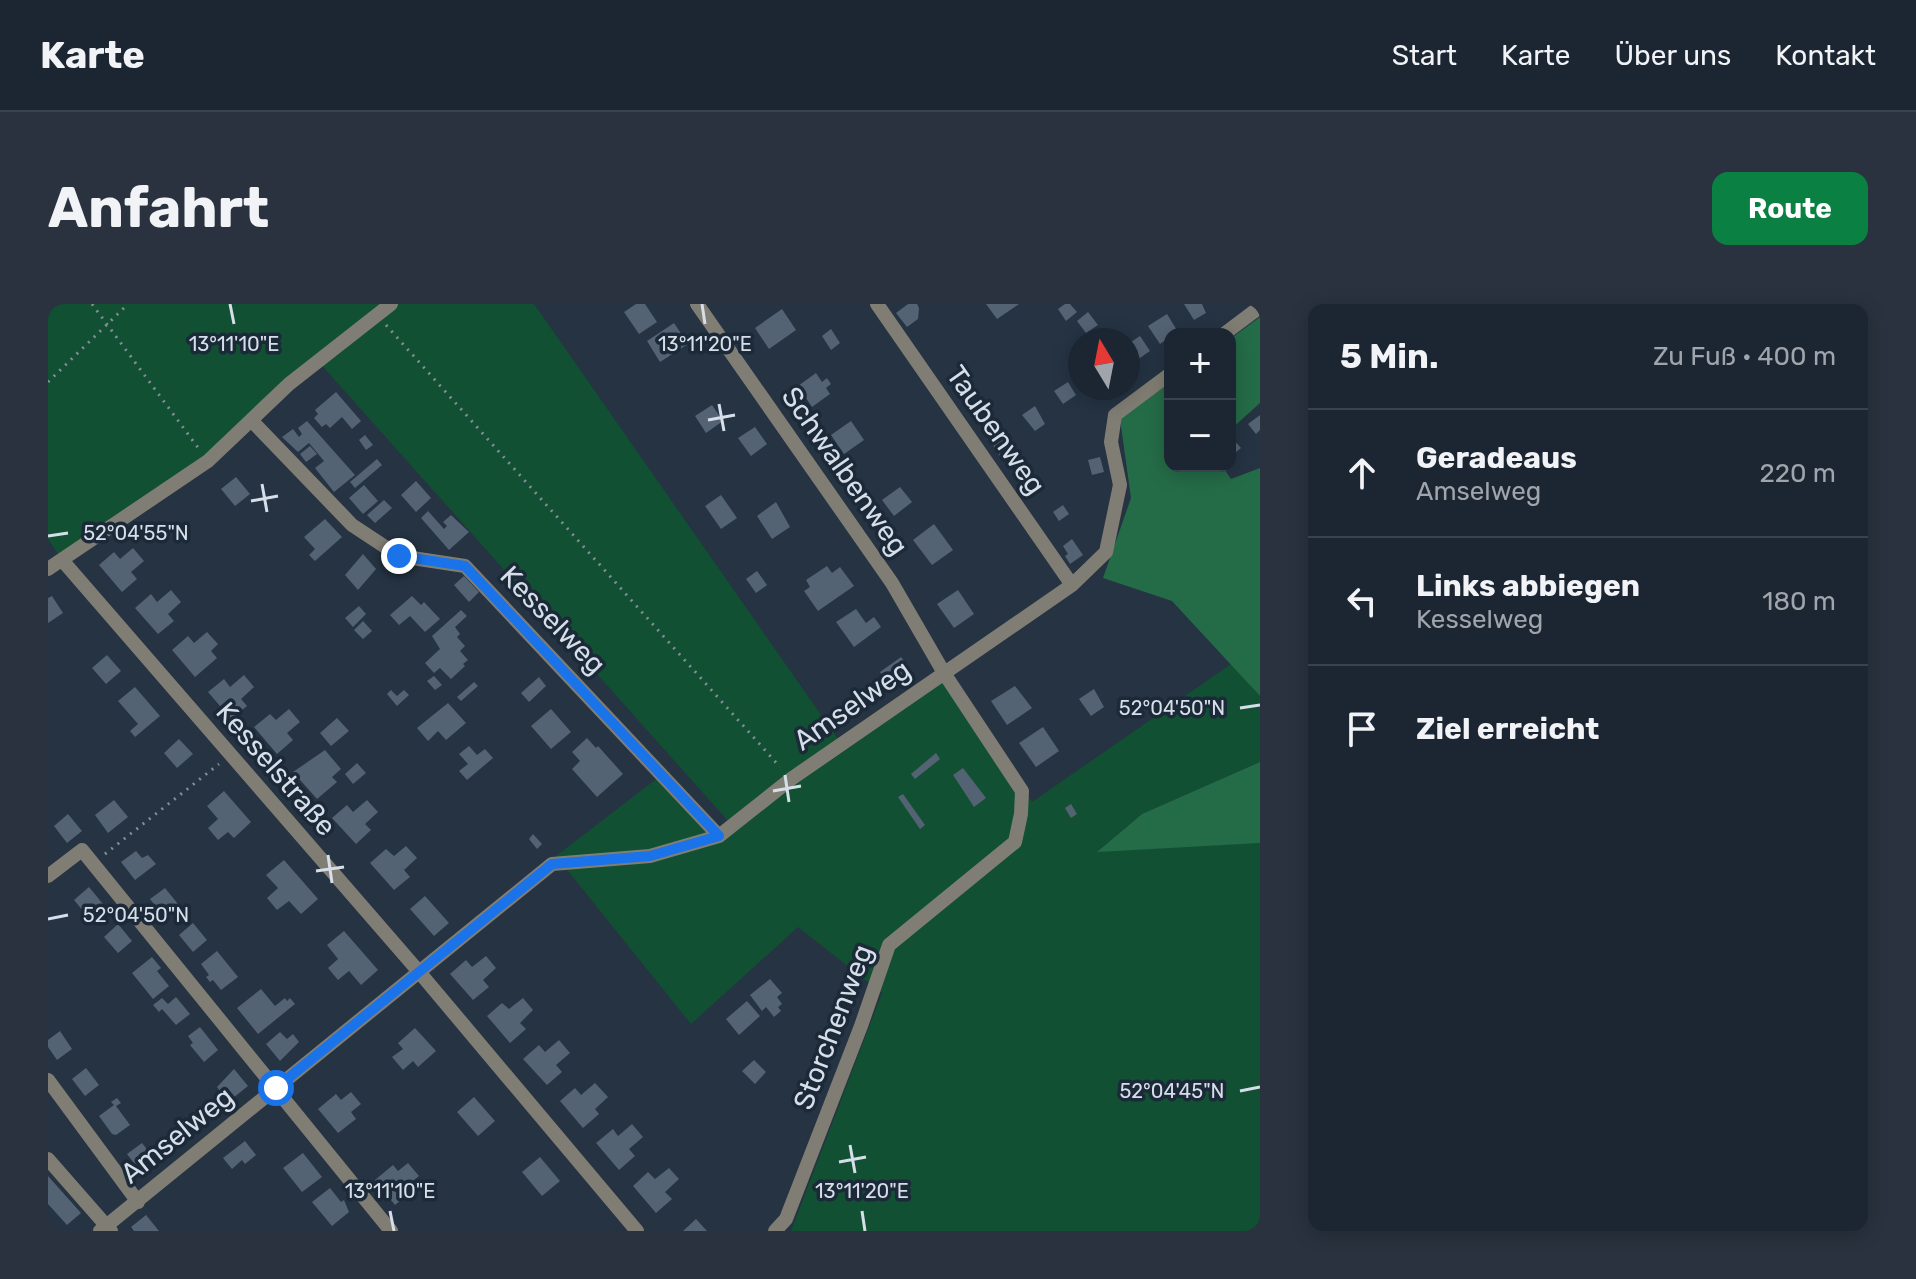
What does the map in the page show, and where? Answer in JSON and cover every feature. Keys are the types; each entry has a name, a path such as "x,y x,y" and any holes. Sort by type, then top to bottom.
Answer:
{"street":[{"path":"48,569 208,461 289,384 391,304"},
{"name":"Schwalbenweg","path":"697,304 892,583 944,673"},
{"name":"Taubenweg","path":"877,304 1072,585"},
{"path":"1232,328 1260,307"},
{"name":"Amselweg","path":"106,1229 552,864 650,856 719,836 791,779 1072,585 1106,552 1120,485 1111,442 1115,415 1164,378"},
{"name":"Kesselweg","path":"252,421 352,525 399,556 465,566 719,836"},
{"name":"Kesselstraße","path":"62,560 420,973 637,1231"},
{"name":"Storchenweg","path":"775,1231 786,1219 889,945 1015,842 1022,791 944,673"},
{"path":"48,876 82,850 391,1231"},
{"path":"48,1080 138,1202"},
{"path":"48,1159 106,1229"}],"path":[{"path":"92,304 208,461"},
{"path":"48,382 128,304"},
{"path":"378,316 791,779"},
{"path":"93,863 229,756"}],"green space":[{"path":"48,304 534,304 842,745 943,676 1032,802 1231,664 1260,696 1260,762 1142,814 1098,851 1260,843 1260,1231 791,1231 882,993 798,927 691,1024 556,856 664,773 721,828 729,822 317,360 252,421 62,560 48,539"},
{"path":"1260,317 1260,403 1236,425 1236,400 1236,335"},
{"path":"1164,387 1164,472 1226,472 1231,479 1260,468 1260,696 1172,601 1103,578 1131,498 1120,419"},
{"path":"1260,762 1260,843 1097,852 1142,814"}],"building":[{"path":"636,304 645,304 657,322 639,334 624,312"},
{"path":"908,304 917,304 919,308 918,319 907,327 896,313"},
{"path":"986,304 1019,304 997,319"},
{"path":"1070,304 1077,312 1066,321 1058,309"},
{"path":"1184,304 1202,304 1206,313 1194,320"},
{"path":"782,309 796,330 769,349 755,328"},
{"path":"1088,312 1098,325 1082,328 1077,321"},
{"path":"1167,314 1176,328 1164,328 1164,341 1160,344 1148,326"},
{"path":"674,323 688,344 660,362 647,341"},
{"path":"831,329 840,343 831,350 822,336"},
{"path":"1140,336 1150,351 1140,358"},
{"path":"816,373 822,382 827,378 831,384 826,388 830,394 812,407 798,386"},
{"path":"1068,382 1069,400 1063,404 1054,391"},
{"path":"336,392 361,421 352,429 342,417 330,428 326,424 322,427 314,418 318,414 315,410"},
{"path":"712,405 723,421 706,433 695,416"},
{"path":"1035,406 1045,424 1035,431 1022,415"},
{"path":"1260,415 1260,430 1256,434 1248,424"},
{"path":"307,421 355,475 334,492 315,468 324,461 309,443 298,452 282,437 293,429 299,437 302,434 298,428"},
{"path":"851,421 864,440 844,454 831,435"},
{"path":"755,427 767,444 751,456 738,438"},
{"path":"1001,427 1011,449 1000,456 987,436"},
{"path":"365,435 373,445 366,450 359,440"},
{"path":"310,446 317,454 306,462 300,454"},
{"path":"1100,457 1104,472 1092,475 1088,460"},
{"path":"377,459 382,465 355,488 350,482"},
{"path":"236,477 250,494 235,506 221,489"},
{"path":"416,481 431,498 416,512 401,495"},
{"path":"364,485 378,501 363,514 349,498"},
{"path":"900,487 912,502 894,516 882,500"},
{"path":"721,495 737,518 721,529 705,506"},
{"path":"384,500 392,508 375,523 367,515"},
{"path":"776,502 790,527 772,539 757,516"},
{"path":"1063,505 1069,514 1059,521 1053,512"},
{"path":"428,511 444,529 447,526 443,522 451,515 469,532 449,550 421,518"},
{"path":"325,519 342,537 315,561 309,555 315,549 304,537"},
{"path":"934,524 953,550 932,565 913,540"},
{"path":"1072,539 1083,555 1070,564 1063,546"},
{"path":"133,548 144,561 131,572 137,579 122,592 99,565 114,552 120,559"},
{"path":"363,554 376,569 358,590 345,575"},
{"path":"827,566 832,573 840,567 854,586 818,611 804,591 810,587 806,580"},
{"path":"757,571 767,585 756,593 746,579"},
{"path":"464,576 479,592 469,602 454,585"},
{"path":"171,590 181,602 168,614 174,621 158,634 135,608 151,594 157,602"},
{"path":"958,590 974,614 954,628 937,604"},
{"path":"52,596 63,613 48,623 48,598"},
{"path":"412,596 421,605 424,602 440,619 425,632 410,616 399,625 390,615"},
{"path":"359,606 366,614 353,627 345,618"},
{"path":"856,609 866,623 874,617 881,627 854,647 836,622"},
{"path":"461,610 467,616 455,627 460,634 457,637 465,646 460,651 468,660 451,679 440,668 434,673 425,663 440,649 432,636"},
{"path":"363,621 372,631 363,639 354,630"},
{"path":"207,632 218,644 211,651 217,658 195,677 172,650 188,636 194,643"},
{"path":"107,655 121,671 106,684 92,668"},
{"path":"901,657 913,673 891,688 880,672"},
{"path":"244,675 254,687 241,699 247,706 231,719 208,692 224,679 230,687"},
{"path":"434,676 442,685 435,690 427,681"},
{"path":"539,677 546,686 529,702 521,693"},
{"path":"474,682 478,686 461,701 457,697"},
{"path":"1015,686 1032,708 1007,725 991,701"},
{"path":"135,687 160,716 135,737 130,731 138,724 118,701"},
{"path":"1094,689 1104,707 1091,716 1079,699"},
{"path":"391,690 397,696 404,690 409,695 397,706 387,694"},
{"path":"448,703 466,723 446,740 438,731 428,741 417,728"},
{"path":"289,709 300,722 287,733 293,740 277,754 254,727 270,714 276,720"},
{"path":"551,709 571,732 551,749 531,726"},
{"path":"337,718 349,731 331,746 320,733"},
{"path":"1043,727 1059,751 1036,767 1019,743"},
{"path":"587,738 623,774 597,797 572,769 580,761 572,752"},
{"path":"179,739 193,754 177,768 164,753"},
{"path":"469,746 477,755 485,749 493,758 467,780 459,771 468,764 459,754"},
{"path":"325,750 341,769 332,777 337,782 317,799 293,772"},
{"path":"936,753 940,759 915,779 911,774"},
{"path":"357,763 366,773 353,784 345,774"},
{"path":"963,768 986,798 974,807 953,775"},
{"path":"224,791 251,822 234,838 228,832 218,840 208,828 218,819 207,806"},
{"path":"903,794 925,825 920,829 898,797"},
{"path":"114,800 128,817 108,833 95,815"},
{"path":"367,800 378,812 365,824 371,830 356,844 332,818 347,805 353,812"},
{"path":"1071,804 1077,814 1071,818 1065,808"},
{"path":"68,814 82,831 67,843 54,826"},
{"path":"533,834 542,844 537,849 529,839"},
{"path":"406,846 417,858 404,870 410,877 394,890 370,863 386,849 394,856"},
{"path":"136,851 142,858 148,855 156,864 135,880 121,862"},
{"path":"284,860 318,899 301,914 289,901 277,910 267,898 278,888 266,875"},
{"path":"89,887 103,904 88,917 74,900"},
{"path":"165,888 178,904 163,916 150,899"},
{"path":"425,896 449,923 434,936 410,909"},
{"path":"193,923 207,940 193,952 179,935"},
{"path":"118,924 132,941 118,953 104,937"},
{"path":"344,931 378,970 361,985 349,971 338,980 328,968 338,959 327,945"},
{"path":"217,951 238,977 221,990 206,977 209,975 201,964"},
{"path":"486,956 496,968 483,980 489,987 473,1000 450,974 466,960 472,967"},
{"path":"152,957 161,968 157,971 169,986 153,999 132,973"},
{"path":"770,979 782,993 777,997 782,1004 778,1007 781,1011 774,1017 766,1007 762,1011 750,995"},
{"path":"261,989 275,1006 285,998 287,1001 290,998 295,1004 258,1034 237,1008"},
{"path":"176,997 190,1014 176,1025 162,1009 159,1012 153,1005 162,998 168,1004"},
{"path":"523,998 533,1010 520,1023 526,1029 510,1043 487,1016 502,1003 509,1009"},
{"path":"747,1001 760,1016 739,1035 726,1019"},
{"path":"200,1027 218,1050 204,1062 190,1045 193,1043 188,1036"},
{"path":"415,1028 436,1051 418,1067 413,1061 403,1070 392,1057 403,1049 398,1043"},
{"path":"60,1031 72,1049 57,1060 48,1047 48,1040"},
{"path":"280,1032 287,1039 293,1034 299,1042 280,1061 266,1044"},
{"path":"559,1040 570,1053 556,1065 562,1072 547,1085 523,1059 539,1045 545,1052"},
{"path":"754,1060 766,1072 755,1084 742,1071"},
{"path":"86,1068 99,1085 85,1096 72,1079"},
{"path":"234,1069 248,1086 233,1098 230,1095 226,1099 217,1087"},
{"path":"595,1083 608,1097 595,1109 599,1114 583,1128 560,1101 575,1088 581,1095"},
{"path":"351,1092 361,1104 351,1112 356,1119 338,1133 318,1109 336,1094 341,1100"},
{"path":"474,1097 495,1121 478,1136 457,1112"},
{"path":"117,1098 121,1103 116,1106 130,1125 116,1135 99,1116 114,1105 111,1102"},
{"path":"632,1124 643,1137 629,1149 635,1156 619,1170 596,1143 613,1129 618,1136"},
{"path":"245,1141 256,1155 245,1164 242,1160 232,1169 223,1158"},
{"path":"142,1143 155,1160 140,1171 127,1154"},
{"path":"303,1153 322,1177 302,1192 283,1168"},
{"path":"540,1157 560,1181 542,1196 522,1172"},
{"path":"408,1163 419,1176 409,1184 413,1190 395,1205 375,1180 393,1165 398,1171"},
{"path":"669,1168 679,1179 665,1192 672,1199 656,1213 633,1186 648,1172 655,1179"},
{"path":"48,1176 81,1213 67,1225 48,1204"},
{"path":"330,1188 341,1202 344,1200 349,1212 332,1226 312,1202"},
{"path":"146,1215 159,1231 134,1231 131,1227"},
{"path":"696,1219 707,1231 683,1231"}],"route":[{"path":"276,1088 552,864 650,856 719,836 465,566 399,556"}]}
